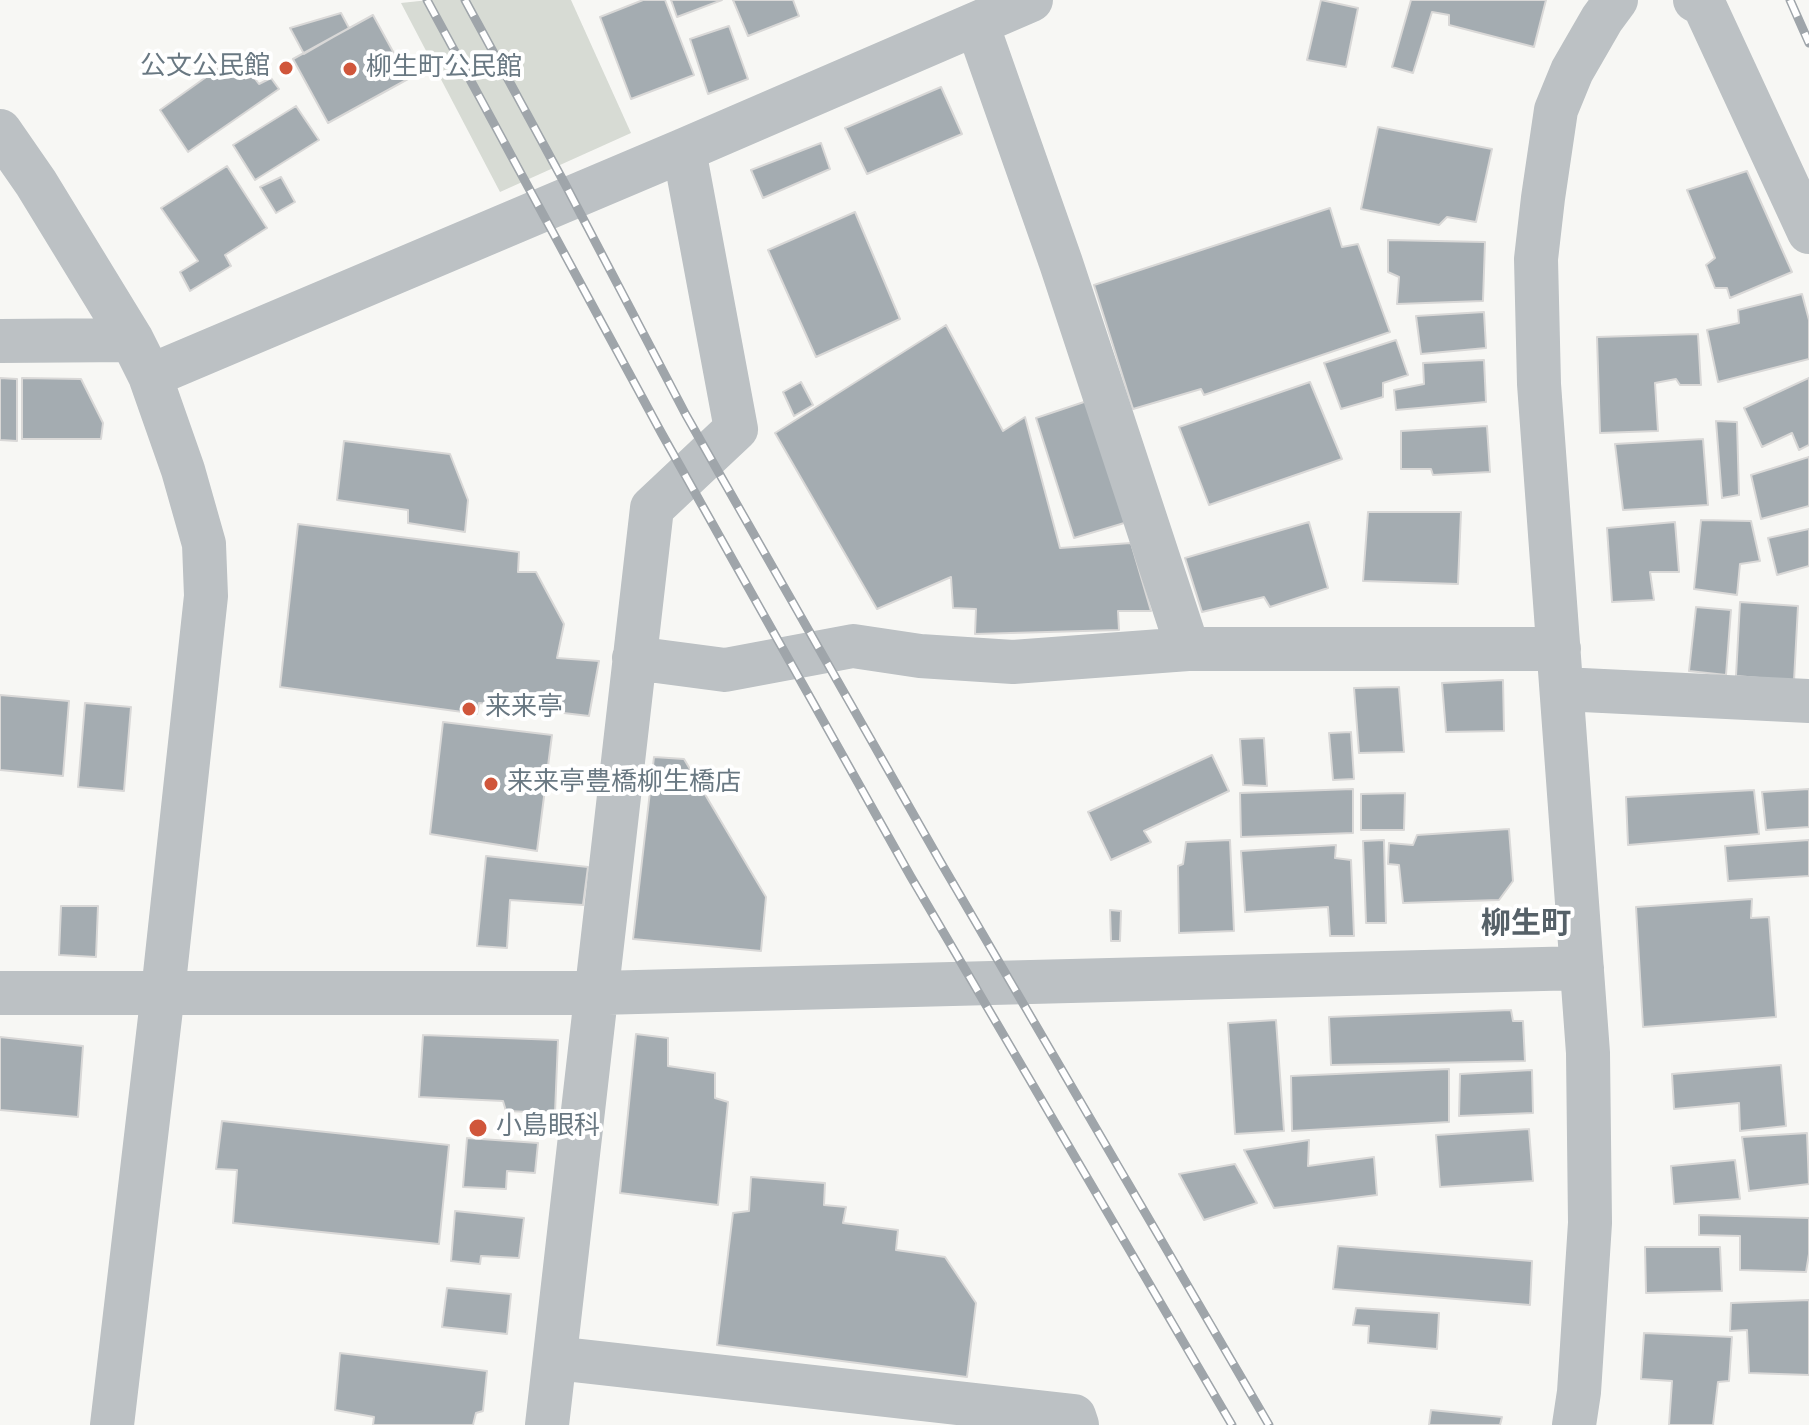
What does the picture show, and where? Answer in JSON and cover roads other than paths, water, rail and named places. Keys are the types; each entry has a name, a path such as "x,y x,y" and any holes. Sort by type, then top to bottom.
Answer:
{"street":[{"path":"0,341 141,358 684,150 1031,0"},
{"path":"1574,1425 1590,1223 1588,1053 1539,384 1536,259 1556,110 1572,71 1616,0"},
{"path":"1695,0 1704,5 1809,232"},
{"path":"977,24 1061,263 1188,649"},
{"path":"0,131 36,183 141,358 183,470 204,544 206,596 112,1425"},
{"path":"547,1425 652,508 736,429 684,150"},
{"path":"634,658 725,670 853,646 920,656 1013,662 1188,649 1560,669 1809,701"},
{"path":"0,993 598,993 1582,968"},
{"path":"555,1358 1074,1416 1077,1425"}],"railway":[{"path":"427,0 662,434 911,877 1232,1425"},
{"path":"465,0 686,415 940,861 1269,1425"},
{"path":"1790,0 1809,43"}],"place":[{"name":"公文公民館","path":"286,68"},
{"name":"柳生町公民館","path":"350,69"},
{"name":"来来亭","path":"469,709"},
{"name":"来来亭豊橋柳生橋店","path":"491,784"},
{"name":"小島眼科","path":"478,1128"}],"district":[{"name":"柳生町","path":"1526,926"}]}
